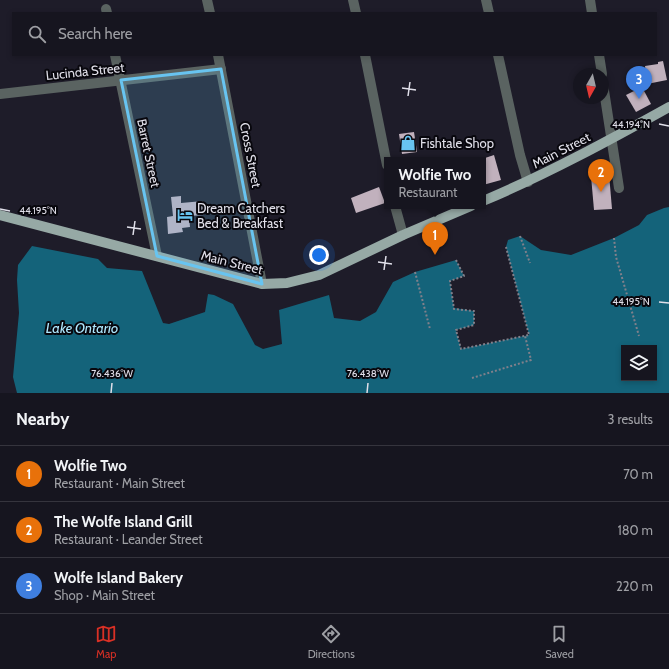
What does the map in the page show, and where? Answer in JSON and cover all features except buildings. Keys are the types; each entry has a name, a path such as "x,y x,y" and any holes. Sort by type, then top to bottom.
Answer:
{"main road":[{"name":"Main Street","path":"486,200 528,182 612,139 669,107"},
{"name":"Main Street","path":"0,215 262,284 287,284 319,275 403,235 464,209"}],"street":[{"path":"208,0 210,12"},
{"path":"353,0 356,12"},
{"path":"486,0 489,12"},
{"path":"590,0 592,12"},
{"name":"Barret Street","path":"115,56 157,256"},
{"name":"Cross Street","path":"218,56 262,284"},
{"path":"365,56 385,157"},
{"path":"498,56 520,155 528,182"},
{"path":"599,56 601,68"},
{"name":"Lucinda Street","path":"0,94 221,69"},
{"path":"606,104 619,188"},
{"path":"396,209 403,235"}],"path":[{"path":"520,236 530,263"},
{"path":"614,238 616,257 639,336"},
{"path":"456,260 464,276 450,281 454,308 474,311 474,325 456,330 461,349 529,335 506,247"},
{"path":"415,272 430,329"},
{"path":"472,378 531,360 525,336"}],"highlighted area":[{"path":"221,69 262,284 157,256 121,80"}],"water":[{"name":"Lake Ontario","path":"669,207 669,393 17,393 13,377 19,313 17,280 18,265 32,246 98,259 107,268 142,271 163,323 169,324 205,312 208,294 214,295 233,304 255,345 263,349 282,344 279,310 329,295 334,318 360,321 376,312 393,282 415,272 456,260 464,276 450,281 454,308 474,311 474,325 456,330 461,349 529,335 506,247 508,240 520,236 541,250 571,255 614,238 639,225 647,215"}],"place":[{"name":"Wolfe Island Bakery","path":"639,99"},
{"name":"Fishtale Shop","path":"408,143"},
{"name":"The Wolfe Island Grill","path":"601,192"},
{"name":"Dream Catchers Bed & Breakfast","path":"185,215"},
{"name":"Wolfie Two","path":"435,255"}]}
